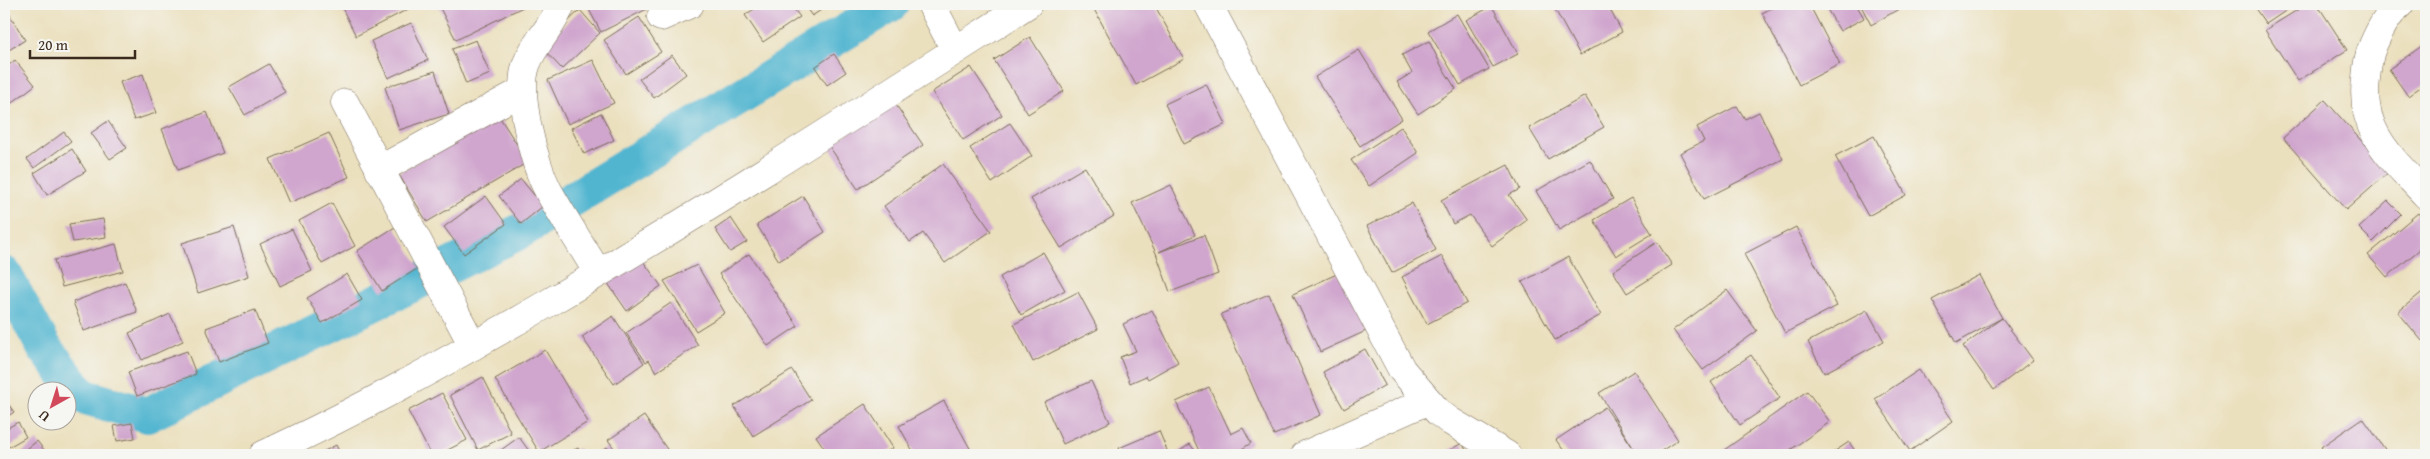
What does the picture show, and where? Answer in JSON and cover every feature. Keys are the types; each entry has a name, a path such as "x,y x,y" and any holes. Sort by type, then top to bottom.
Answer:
{"street":[{"path":"561,4 552,24 527,63 522,91 534,151 548,190 598,273"},
{"path":"661,17 690,4"},
{"path":"263,455 330,425 473,346 598,273 749,183 1028,4"},
{"path":"1208,4 1402,370 1427,401 1450,421 1507,455"},
{"path":"2400,4 2379,31 2369,56 2364,89 2367,117 2384,150 2426,195"},
{"path":"937,14 955,50"},
{"path":"379,170 522,91"},
{"path":"345,103 473,346"},
{"path":"1305,455 1427,401"}],"building":[{"path":"340,4 412,4 414,6 356,36"},
{"path":"438,4 529,4 456,40"},
{"path":"586,4 650,4 651,7 601,32"},
{"path":"762,4 790,4 800,17 763,42 745,15"},
{"path":"803,4 830,4 812,16"},
{"path":"1091,4 1154,4 1184,59 1136,85"},
{"path":"1552,4 1607,4 1622,32 1580,55"},
{"path":"1780,4 1809,4 1840,64 1799,85 1762,13"},
{"path":"1824,4 1856,4 1864,18 1840,31"},
{"path":"1860,4 1903,4 1904,6 1871,25"},
{"path":"2252,4 2296,4 2266,24"},
{"path":"2307,4 2317,4 2347,50 2298,81 2265,30"},
{"path":"4,5 25,40 4,53"},
{"path":"1492,6 1518,54 1493,67 1466,20"},
{"path":"580,10 600,33 562,69 541,47"},
{"path":"1457,14 1489,69 1460,85 1428,31"},
{"path":"639,17 661,52 626,74 604,40"},
{"path":"411,23 428,60 388,78 371,41"},
{"path":"1030,37 1064,91 1028,114 994,60"},
{"path":"476,40 490,74 466,84 452,49"},
{"path":"1429,41 1456,89 1418,114 1397,82 1412,73 1402,55"},
{"path":"2426,43 2426,83 2408,96 2389,69"},
{"path":"1359,50 1402,119 1360,146 1315,77"},
{"path":"834,54 846,72 827,85 815,67"},
{"path":"672,55 686,74 654,98 639,79"},
{"path":"15,60 35,85 4,109 4,69"},
{"path":"593,60 614,103 568,124 548,80"},
{"path":"269,64 285,92 245,115 229,87"},
{"path":"971,67 1002,115 963,140 932,92"},
{"path":"435,71 449,114 399,130 385,87"},
{"path":"143,74 156,113 134,120 120,82"},
{"path":"1206,84 1226,124 1184,144 1165,104"},
{"path":"1585,96 1604,127 1548,159 1529,128"},
{"path":"2325,100 2389,172 2346,210 2283,138"},
{"path":"894,102 923,145 858,189 829,146"},
{"path":"1737,106 1745,119 1759,112 1783,159 1704,199 1680,153 1704,141 1697,127"},
{"path":"207,112 223,153 178,170 162,129"},
{"path":"497,113 528,162 427,222 398,173"},
{"path":"601,113 614,140 584,154 571,128"},
{"path":"108,121 127,148 110,159 91,133"},
{"path":"1010,123 1032,156 992,183 970,148"},
{"path":"1401,127 1418,153 1369,186 1351,160"},
{"path":"64,132 71,141 34,168 27,159"},
{"path":"329,133 349,177 289,203 270,159"},
{"path":"1874,136 1906,195 1868,216 1835,156"},
{"path":"72,149 86,171 47,195 34,173"},
{"path":"1590,160 1613,199 1559,230 1536,191"},
{"path":"943,164 991,231 945,263 923,233 910,242 884,206"},
{"path":"1508,165 1520,189 1509,195 1527,220 1492,246 1470,215 1453,224 1441,200"},
{"path":"1085,167 1114,216 1061,248 1031,199"},
{"path":"521,179 543,206 521,224 499,196"},
{"path":"1171,185 1195,235 1159,252 1204,235 1218,274 1170,292 1156,253 1132,203"},
{"path":"486,196 506,224 464,254 444,227"},
{"path":"803,196 825,232 779,261 757,225"},
{"path":"1631,198 1652,234 1616,256 1594,220"},
{"path":"2388,201 2401,214 2373,242 2359,228"},
{"path":"332,203 355,246 322,264 299,221"},
{"path":"1412,203 1436,250 1392,273 1367,226"},
{"path":"2418,213 2426,224 2426,244 2387,277 2368,255"},
{"path":"731,218 747,242 730,252 715,229"},
{"path":"103,219 106,237 73,242 69,224"},
{"path":"234,227 249,276 198,293 182,243"},
{"path":"395,227 420,267 382,291 357,251"},
{"path":"1796,227 1837,306 1785,333 1744,254"},
{"path":"292,229 312,271 280,286 260,244"},
{"path":"1657,242 1672,265 1627,293 1613,271"},
{"path":"116,244 123,271 62,287 54,260"},
{"path":"1043,252 1065,290 1021,315 1000,277"},
{"path":"749,254 798,326 768,346 719,274"},
{"path":"1442,256 1467,303 1427,324 1402,277"},
{"path":"1568,257 1601,315 1555,340 1522,282"},
{"path":"641,258 661,286 627,311 607,282"},
{"path":"697,265 725,313 696,331 664,281"},
{"path":"1339,273 1366,331 1320,352 1293,294"},
{"path":"347,274 362,300 322,323 307,298"},
{"path":"1979,275 2002,318 1956,343 1932,300"},
{"path":"125,282 137,312 84,331 73,302"},
{"path":"2426,289 2426,337 2422,341 2398,312"},
{"path":"1727,290 1757,331 1703,370 1673,330"},
{"path":"1078,292 1098,329 1033,362 1014,324"},
{"path":"1269,294 1321,415 1274,435 1221,314"},
{"path":"671,303 698,345 656,372 649,360 646,362 626,333"},
{"path":"255,310 268,343 219,362 206,328"},
{"path":"1152,310 1178,362 1148,379 1146,376 1130,383 1120,357 1136,351 1123,324"},
{"path":"1867,310 1884,341 1824,373 1808,342"},
{"path":"170,314 183,341 142,360 129,333"},
{"path":"613,316 644,363 614,384 582,337"},
{"path":"2002,318 2033,360 1994,390 1963,346"},
{"path":"1365,349 1385,385 1344,409 1323,372"},
{"path":"545,350 588,422 539,452 495,379"},
{"path":"187,351 196,374 137,396 128,372"},
{"path":"1751,355 1780,398 1740,425 1711,382"},
{"path":"792,370 811,400 753,436 734,406"},
{"path":"1919,370 1953,421 1910,451 1875,399"},
{"path":"1634,371 1678,440 1655,455 1567,455 1556,440 1605,407 1634,449 1599,393"},
{"path":"483,377 511,433 478,450 450,395"},
{"path":"1091,381 1110,422 1063,444 1044,402"},
{"path":"1209,387 1231,434 1243,428 1251,443 1233,455 1201,455 1176,402"},
{"path":"1807,391 1830,422 1783,455 1721,455 1720,453"},
{"path":"442,393 467,440 438,455 431,455 408,411"},
{"path":"4,398 14,412 4,419"},
{"path":"944,401 972,452 966,455 915,455 899,426"},
{"path":"865,404 893,448 881,455 829,455 816,436"},
{"path":"644,416 671,455 619,455 608,440"},
{"path":"2363,418 2389,455 2327,455 2321,447"},
{"path":"18,422 26,437 5,449 4,430"},
{"path":"132,423 135,438 117,441 114,426"},
{"path":"1159,431 1169,455 1122,455 1119,448"},
{"path":"519,437 532,455 494,455"},
{"path":"37,441 48,455 19,455"},
{"path":"1849,442 1858,455 1829,455"},
{"path":"1462,443 1469,455 1441,455"},
{"path":"1190,444 1198,455 1174,455"},
{"path":"336,445 341,455 317,455"},
{"path":"607,447 613,455 594,455"},
{"path":"578,448 582,455 564,455"}],"waterway":[{"path":"4,274 44,347 82,396 147,415 519,232 891,4"}]}
